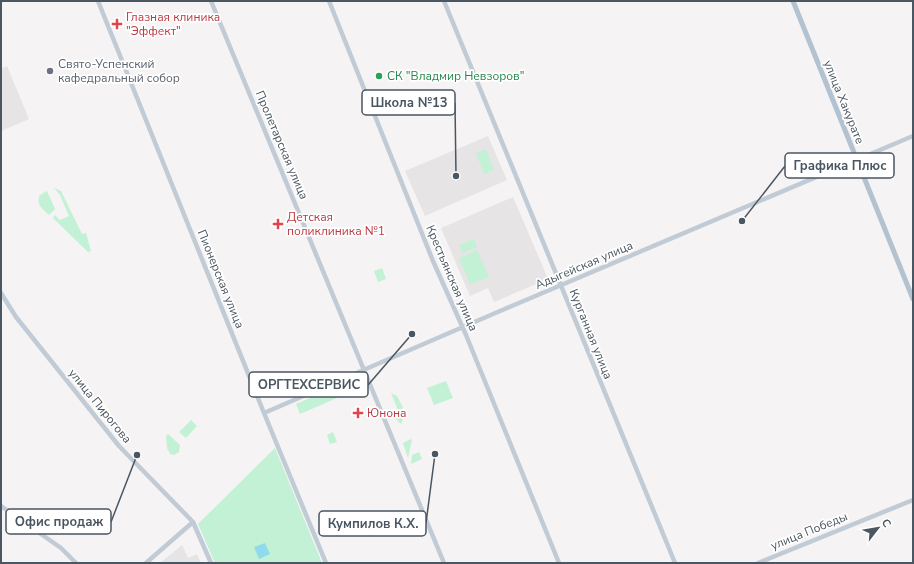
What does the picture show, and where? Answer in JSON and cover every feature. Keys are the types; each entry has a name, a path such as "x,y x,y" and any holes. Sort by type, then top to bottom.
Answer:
{"main road":[{"name":"Пионерская улица","path":"98,1 326,563"},
{"name":"Пролетарская улица","path":"211,1 444,563"},
{"name":"Крестьянская улица","path":"329,1 433,262 463,327 559,563"},
{"name":"Курганная улица","path":"444,1 675,563"},
{"name":"улица Хакурате","path":"793,1 913,299"},
{"name":"Адыгейская улица","path":"264,413 913,136"},
{"name":"улица Пирогова","path":"1,293 16,317 109,434 193,522 211,563"},
{"name":"улица Победы","path":"758,563 913,500"},
{"path":"1,506 60,548 76,563"},
{"path":"146,563 193,522"}],"shaded area":[{"path":"7,66 29,119 1,131 1,69"},
{"path":"488,136 507,180 425,216 405,171"},
{"path":"513,197 548,279 494,302 488,288 470,296 441,228"},
{"path":"102,400 112,413 103,422 92,408"},
{"path":"182,545 188,558 197,554 201,563 160,563"}],"green space":[{"path":"486,149 494,170 484,174 476,153"},
{"path":"54,188 61,191 82,234 86,233 91,251 88,252 53,218 55,215 60,220 69,216 60,195"},
{"path":"47,191 55,209 49,215 40,206 38,201 40,195"},
{"path":"474,239 477,247 463,253 459,245"},
{"path":"477,250 489,277 470,284 459,258"},
{"path":"382,268 386,279 378,282 374,271"},
{"path":"446,381 453,398 434,405 427,388"},
{"path":"333,388 337,398 300,414 296,404"},
{"path":"391,393 397,396 403,408 398,410"},
{"path":"403,410 405,414 401,424 392,415"},
{"path":"191,420 197,426 186,438 179,432"},
{"path":"333,432 337,442 330,444 327,435"},
{"path":"168,434 180,445 179,452 174,455 170,454 167,448 166,436"},
{"path":"411,439 412,440 408,458 403,443"},
{"path":"275,448 322,563 215,563 198,524"},
{"path":"419,452 422,459 411,464 412,455"}],"water":[{"path":"265,543 270,554 259,559 254,547"}],"place":[{"name":"Глазная клиника \"Эффект\"","path":"117,24"},
{"name":"Свято-Успенский кафедральный собор","path":"50,71"},
{"name":"СК \"Владмир Невзоров\"","path":"379,76"},
{"name":"Школа №13","path":"456,176"},
{"name":"Графика Плюс","path":"742,221"},
{"name":"Детская поликлиника №1","path":"278,224"},
{"name":"ОРГТЕХСЕРВИС","path":"412,334"},
{"name":"Юнона","path":"358,413"},
{"name":"Кумпилов К.Х.","path":"435,454"},
{"name":"Офис продаж","path":"137,455"}]}
